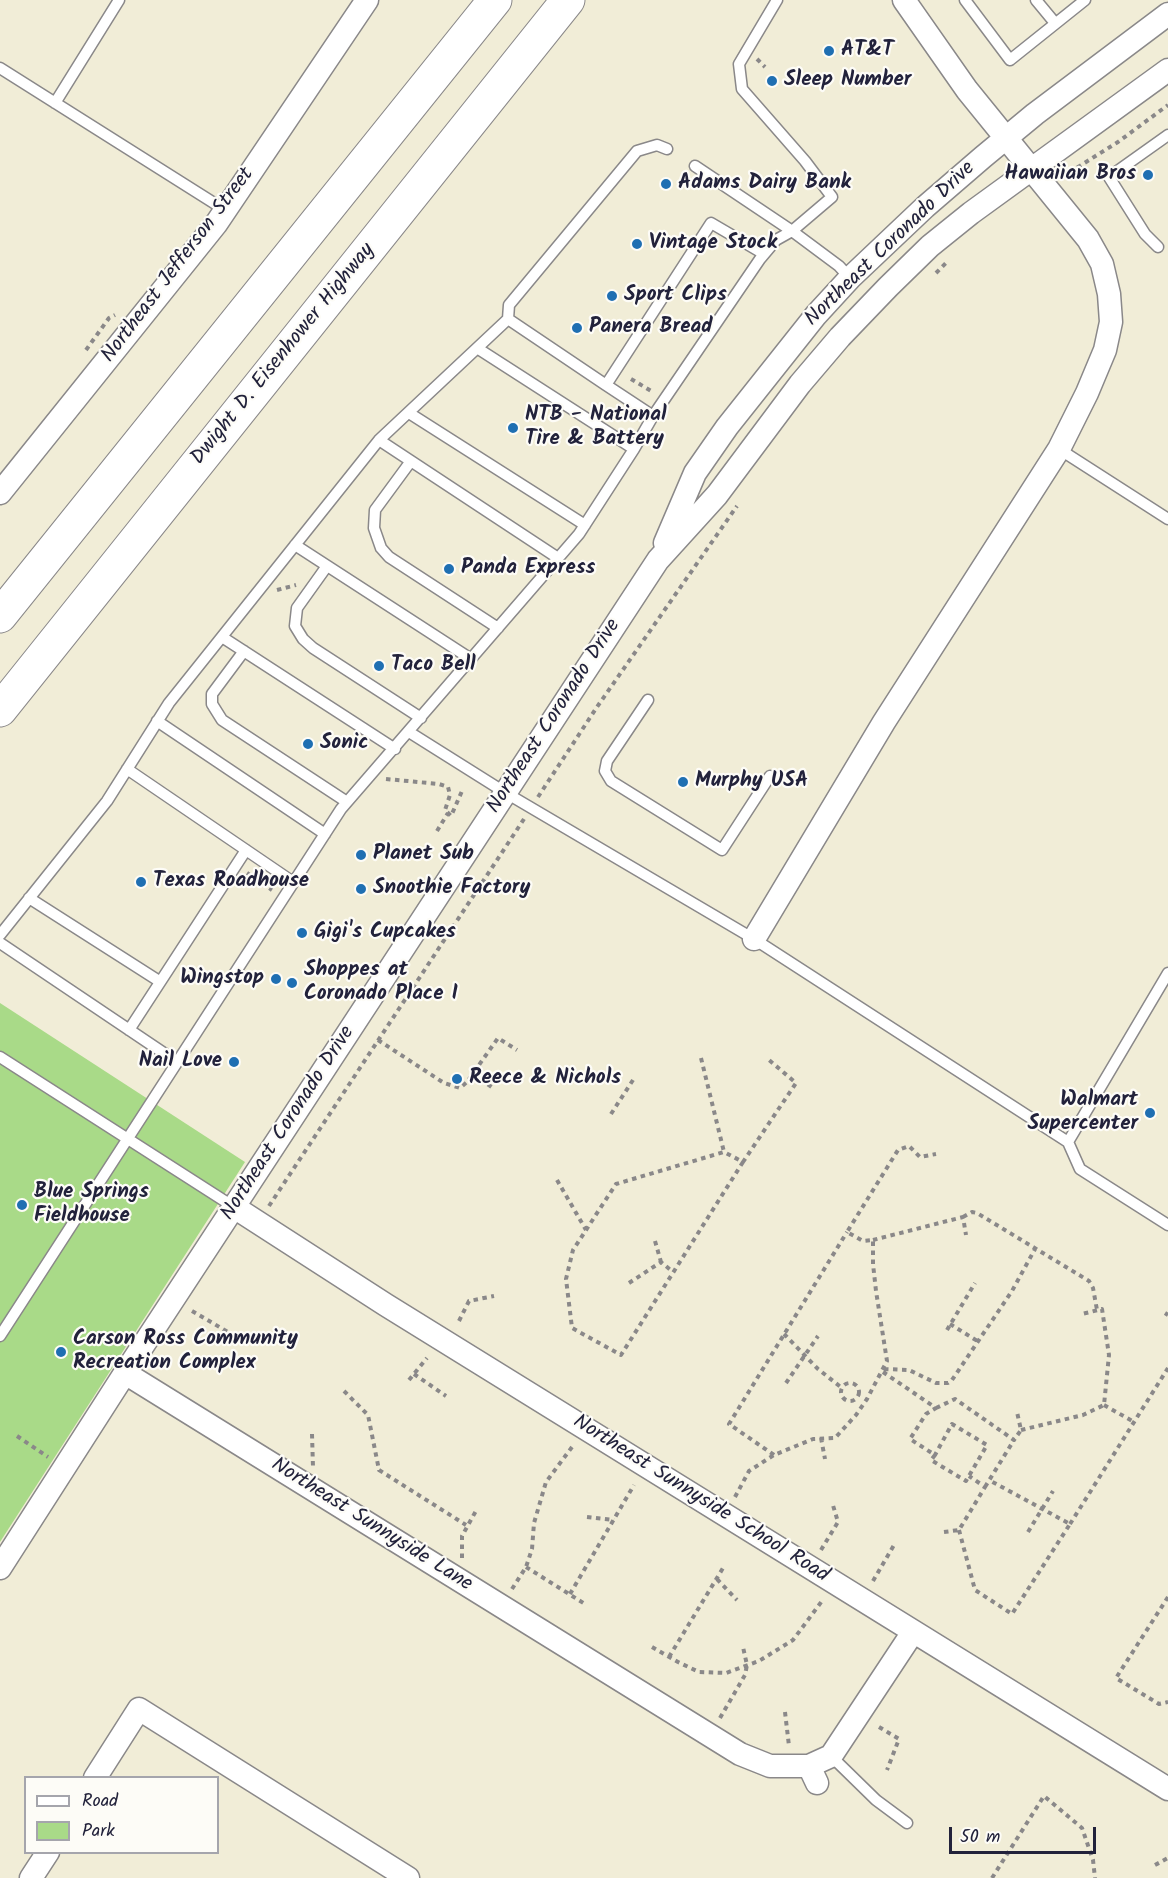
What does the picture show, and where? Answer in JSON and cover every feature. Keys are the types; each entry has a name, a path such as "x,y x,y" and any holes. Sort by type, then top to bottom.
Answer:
{"highway":[{"path":"471,30 490,0"},
{"path":"0,616 495,0"},
{"name":"Dwight D. Eisenhower Highway","path":"0,710 568,0"},
{"path":"547,26 578,0"}],"street":[{"name":"Northeast Jefferson Street","path":"0,494 225,210 367,0"},
{"path":"754,939 884,723 1059,449 1105,350 1111,322 1109,294 1102,264 1088,239 1008,137 967,90 904,0"},
{"name":"Northeast Coronado Drive","path":"658,560 695,473 775,364 850,278 925,207 1008,137 1168,14"},
{"name":"Northeast Coronado Drive","path":"0,1568 124,1374 658,560 717,495 800,384 856,320 930,246 971,213 1168,70"},
{"name":"Northeast Sunnyside School Road","path":"234,1207 386,1305 1168,1789"},
{"name":"Northeast Sunnyside Lane","path":"124,1374 740,1754 770,1766 813,1774 831,1756"},
{"path":"831,1756 913,1632"},
{"path":"96,1776 139,1708 408,1878"},
{"path":"31,1878 47,1854"}],"lane":[{"path":"55,103 119,0"},
{"path":"0,1336 347,802 395,749 585,525 653,416 764,254 776,240 792,231 832,197 805,161 742,89 739,64 777,0"},
{"path":"965,0 1011,60 1085,0"},
{"path":"1036,0 1055,23"},
{"path":"0,68 225,210"},
{"path":"1158,247 1145,234 1108,177 1168,135"},
{"path":"0,935 107,801 169,703 379,440 508,319 509,305 637,151 657,145 667,149"},
{"path":"695,166 792,231 850,278"},
{"path":"606,385 711,223 764,254"},
{"path":"508,319 653,416"},
{"path":"477,348 634,449"},
{"path":"409,413 585,525"},
{"path":"379,440 558,558"},
{"path":"1059,449 1168,519"},
{"path":"411,461 375,510 374,528 381,548 389,557 498,628"},
{"path":"295,545 471,659"},
{"path":"327,566 297,608 295,626 303,639 313,648 421,718"},
{"path":"222,637 395,749"},
{"path":"244,651 212,694 212,704 222,720 347,802"},
{"path":"648,700 608,761 605,771 611,781 722,850 770,776"},
{"path":"157,721 325,834"},
{"path":"409,732 754,939 1068,1142 1080,1169 1168,1225"},
{"path":"127,769 293,882"},
{"path":"129,1030 246,850"},
{"path":"29,898 159,981"},
{"path":"0,943 177,1062"},
{"path":"1068,1142 1168,973"},
{"path":"0,1057 234,1207"},
{"path":"831,1756 876,1800 907,1823"}],"path":[{"path":"1086,162 1118,142 1168,105"},
{"path":"932,277 955,255"},
{"path":"631,379 655,394"},
{"path":"558,766 741,501"},
{"path":"277,590 303,584"},
{"path":"386,779 439,784 448,787 450,795 445,810 451,816 462,791"},
{"path":"437,831 448,813"},
{"path":"268,1206 508,843"},
{"path":"247,873 276,892"},
{"path":"378,1040 444,1083 460,1088 473,1074 498,1038 517,1050"},
{"path":"701,1058 724,1152"},
{"path":"742,1162 724,1152 616,1184 573,1250 566,1279 572,1328 621,1355 742,1162 796,1083 769,1060"},
{"path":"473,1074 493,1088"},
{"path":"611,1114 633,1080"},
{"path":"774,1455 729,1424 898,1150 909,1146 920,1157 936,1154"},
{"path":"557,1180 586,1230"},
{"path":"847,1232 863,1241 873,1240 963,1217 972,1212 977,1213 1089,1281 1093,1288 1097,1310"},
{"path":"963,1217 966,1235"},
{"path":"735,1497 749,1471 774,1455 813,1439 835,1437 856,1415 883,1370 887,1361 876,1291 873,1240"},
{"path":"655,1241 661,1262 673,1272"},
{"path":"883,1370 909,1370 928,1380 948,1383 956,1377 1012,1291 1035,1249"},
{"path":"629,1283 661,1262"},
{"path":"947,1330 975,1283"},
{"path":"459,1321 469,1301 494,1296"},
{"path":"1082,1314 1102,1309 1109,1355 1104,1405"},
{"path":"192,1311 228,1332"},
{"path":"950,1324 979,1342"},
{"path":"784,1334 818,1369 842,1388"},
{"path":"786,1383 818,1336"},
{"path":"409,1380 427,1358"},
{"path":"1104,1405 1083,1415 1021,1430 959,1530 975,1590 1012,1614 1168,1368"},
{"path":"883,1370 936,1408"},
{"path":"414,1374 446,1396"},
{"path":"846,1384 855,1384 859,1392 857,1397 852,1401 847,1400 842,1394 842,1388 846,1384"},
{"path":"344,1391 368,1415 379,1470 466,1525"},
{"path":"857,1397 865,1402"},
{"path":"935,1455 910,1439 926,1414 956,1399 1014,1440"},
{"path":"1104,1405 1134,1422"},
{"path":"1017,1412 1021,1430"},
{"path":"952,1424 987,1445 966,1481 931,1460 935,1455 952,1424"},
{"path":"312,1434 314,1474"},
{"path":"17,1436 48,1457"},
{"path":"821,1438 825,1459"},
{"path":"509,1594 526,1567 532,1549 534,1523 546,1482 572,1447"},
{"path":"969,1476 985,1486"},
{"path":"989,1480 1070,1524"},
{"path":"570,1594 634,1485"},
{"path":"1028,1532 1053,1491"},
{"path":"821,1550 838,1522 832,1502"},
{"path":"462,1568 462,1536 466,1525 477,1509"},
{"path":"587,1517 614,1520"},
{"path":"944,1532 959,1530"},
{"path":"873,1581 894,1545"},
{"path":"526,1567 585,1604"},
{"path":"669,1657 723,1568"},
{"path":"717,1579 737,1600"},
{"path":"1168,1597 1116,1678 1159,1704 1168,1702"},
{"path":"652,1647 699,1672 726,1673 759,1661 793,1640 822,1601"},
{"path":"717,1724 745,1675 747,1665 743,1647"},
{"path":"785,1712 790,1753"},
{"path":"879,1727 899,1739 886,1770"},
{"path":"992,1878 1044,1796 1082,1828 1093,1860 1095,1878"},
{"path":"1155,1864 1168,1858"}],"green space":[{"name":"Carson Ross Community Recreation Complex","path":"0,1003 245,1162 0,1542"}],"place":[{"name":"AT&T","path":"829,51"},
{"name":"Sleep Number","path":"772,81"},
{"name":"Hawaiian Bros","path":"1148,175"},
{"name":"Adams Dairy Bank","path":"666,184"},
{"name":"Vintage Stock","path":"637,244"},
{"name":"Sport Clips","path":"612,296"},
{"name":"Panera Bread","path":"577,328"},
{"name":"NTB - National Tire & Battery","path":"513,428"},
{"name":"Panda Express","path":"449,569"},
{"name":"Taco Bell","path":"379,666"},
{"name":"Sonic","path":"308,744"},
{"name":"Murphy USA","path":"683,782"},
{"name":"Planet Sub","path":"361,855"},
{"name":"Texas Roadhouse","path":"141,882"},
{"name":"Snoothie Factory","path":"361,889"},
{"name":"Gigi's Cupcakes","path":"302,933"},
{"name":"Wingstop","path":"276,979"},
{"name":"Shoppes at Coronado Place I","path":"292,983"},
{"name":"Nail Love","path":"234,1062"},
{"name":"Reece & Nichols","path":"457,1079"},
{"name":"Walmart Supercenter","path":"1150,1113"},
{"name":"Blue Springs Fieldhouse","path":"22,1205"},
{"name":"Carson Ross Community Recreation Complex","path":"61,1352"}]}
